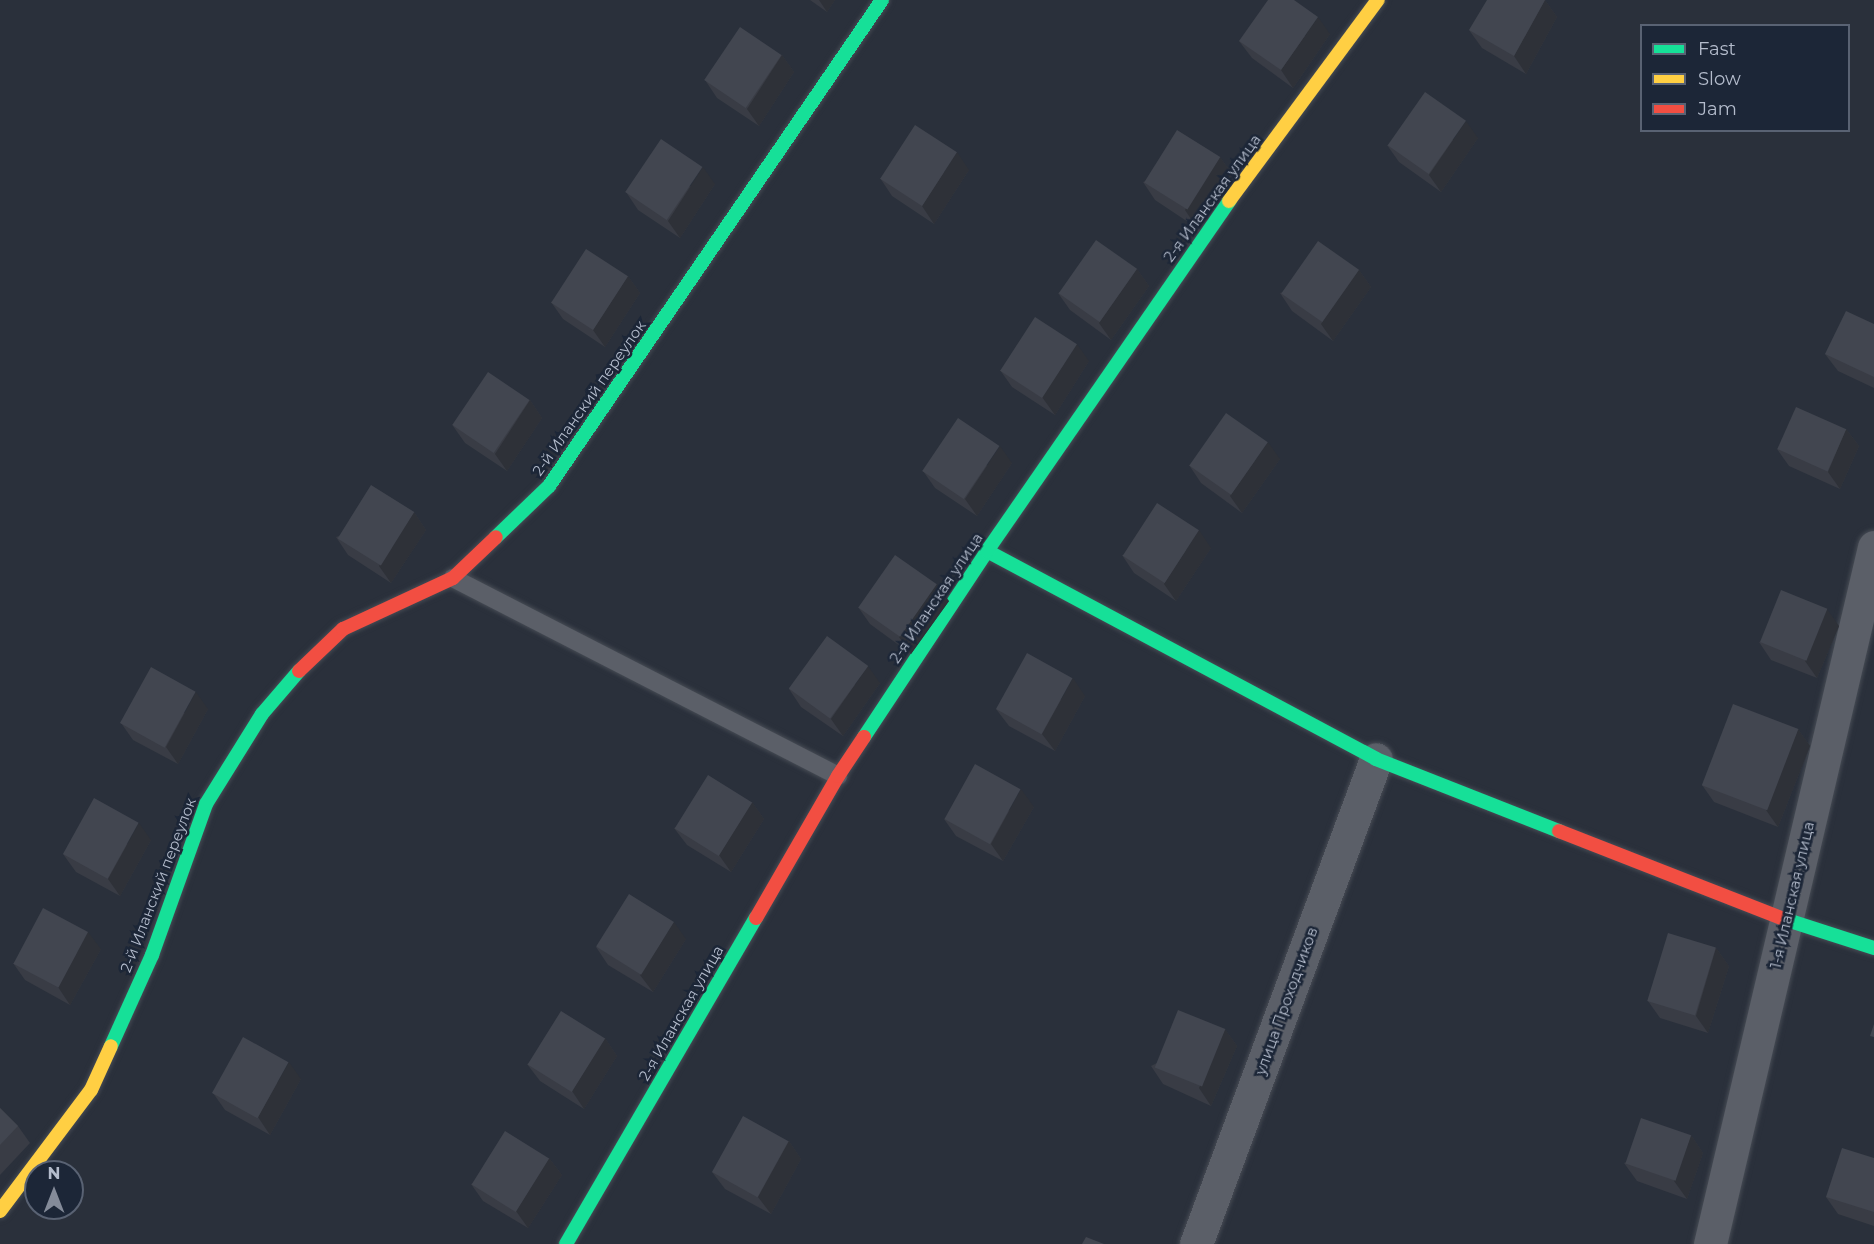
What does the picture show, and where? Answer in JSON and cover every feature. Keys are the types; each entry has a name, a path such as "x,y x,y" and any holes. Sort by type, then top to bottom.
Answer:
{"street":[{"name":"2-й Иланский переулок","path":"0,1211 91,1090 152,955 206,804 262,714 301,668 343,629 453,578 549,486 882,0"},
{"name":"2-я Иланская улица","path":"567,1244 838,776 987,551 1205,234 1378,0"},
{"name":"1-я Иланская улица","path":"1710,1244 1874,547"},
{"path":"987,551 1376,759 1787,920 1874,948"},
{"name":"улица Проходчиков","path":"1196,1244 1376,759"}],"lane":[{"path":"453,578 838,776"}],"building":[{"path":"1268,0 1294,0 1318,17 1281,70 1239,41"},
{"path":"1487,0 1545,0 1514,56 1469,30"},
{"path":"740,27 781,55 746,108 704,80"},
{"path":"1425,92 1466,121 1429,174 1388,145"},
{"path":"915,125 957,152 922,206 880,179"},
{"path":"1177,130 1220,157 1187,210 1144,183"},
{"path":"661,139 702,167 667,220 625,192"},
{"path":"1096,240 1137,269 1100,322 1059,293"},
{"path":"1318,241 1359,270 1322,322 1281,293"},
{"path":"586,249 628,276 593,330 551,303"},
{"path":"1846,311 1874,324 1874,377 1825,354"},
{"path":"1035,317 1077,344 1042,398 1000,371"},
{"path":"488,372 529,400 494,453 452,425"},
{"path":"1796,407 1846,429 1828,471 1777,449"},
{"path":"1226,413 1268,442 1231,495 1189,465"},
{"path":"958,418 999,446 964,499 922,471"},
{"path":"371,485 414,512 381,565 338,538"},
{"path":"1157,503 1199,530 1165,583 1123,556"},
{"path":"895,555 937,584 900,637 858,607"},
{"path":"1781,590 1827,609 1806,661 1760,642"},
{"path":"827,636 868,666 830,719 789,689"},
{"path":"1027,653 1072,678 1041,734 996,709"},
{"path":"151,667 196,692 165,748 120,723"},
{"path":"1733,704 1798,729 1767,810 1702,785"},
{"path":"975,764 1020,789 990,844 944,819"},
{"path":"708,775 752,803 719,856 675,828"},
{"path":"94,798 139,823 108,879 63,854"},
{"path":"629,894 674,922 641,975 596,947"},
{"path":"43,908 88,932 58,988 13,964"},
{"path":"1668,933 1716,948 1695,1016 1647,1001"},
{"path":"1178,1010 1225,1029 1202,1087 1155,1067"},
{"path":"561,1011 605,1039 572,1092 528,1064"},
{"path":"1874,1024 1874,1037 1870,1036"},
{"path":"243,1037 288,1062 257,1118 212,1093"},
{"path":"0,1108 18,1126 0,1145"},
{"path":"743,1116 788,1141 757,1197 712,1172"},
{"path":"1641,1118 1691,1135 1675,1181 1625,1163"},
{"path":"505,1131 549,1159 516,1212 472,1184"},
{"path":"1842,1148 1874,1158 1874,1212 1826,1197"},
{"path":"1086,1237 1104,1244 1082,1244"}],"traffic: fast":[{"path":"496,537 549,486 882,0"},
{"path":"864,737 987,551 1229,201"},
{"path":"987,551 1376,759 1559,831"},
{"path":"111,1046 152,955 206,804 262,714 299,671"},
{"path":"566,1244 756,918"},
{"path":"1784,919 1874,948"}],"traffic: slow":[{"path":"1229,201 1378,0"},
{"path":"0,1211 91,1090 111,1046"}],"traffic: jam":[{"path":"299,671 343,629 453,578 496,537"},
{"path":"756,918 838,776 864,737"},
{"path":"1559,831 1784,919"}]}
